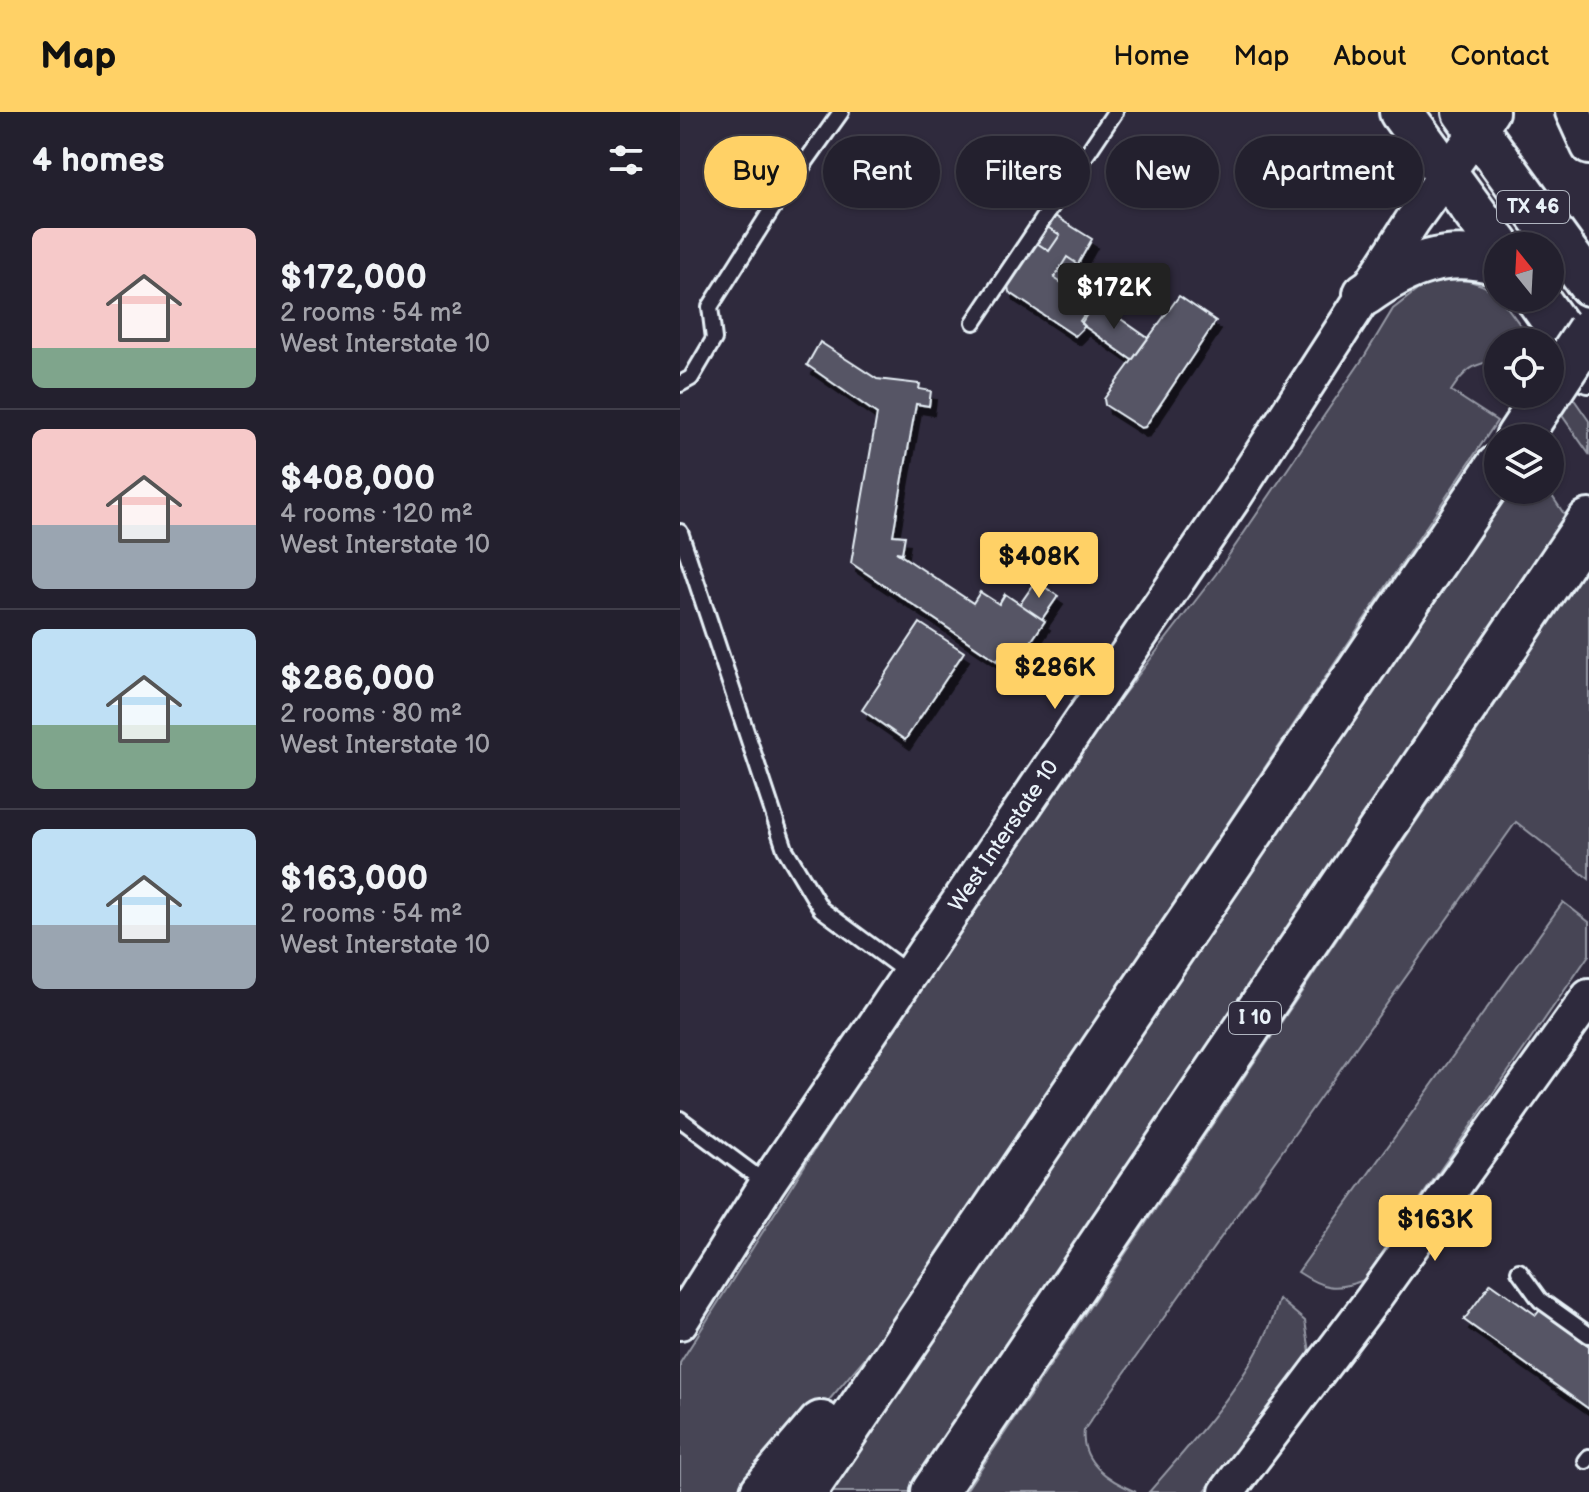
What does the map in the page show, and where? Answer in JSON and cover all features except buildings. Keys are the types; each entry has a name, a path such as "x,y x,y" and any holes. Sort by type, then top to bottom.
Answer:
{"highway":[{"path":"1564,368 1589,331"},
{"path":"804,1492 1484,488"},
{"name":"I 10","path":"934,1492 1582,532"},
{"path":"763,1492 957,1264"}],"main road":[{"name":"TX 46","path":"1401,112 1489,232"},
{"name":"TX 46","path":"1477,118 1589,284"},
{"path":"1365,294 1394,273 1420,261 1463,256 1484,260"},
{"path":"1547,312 1589,371"}],"street":[{"path":"1573,112 1589,147"},
{"name":"West Interstate 10","path":"680,1322 767,1184 1144,633 1446,173 1477,118"},
{"path":"1227,1492 1373,1299 1589,997"}],"lane":[{"path":"680,384 691,378 714,339 710,307 772,209 841,112"},
{"path":"974,322 1115,112"},
{"path":"680,532 785,849 821,909 910,974"},
{"path":"680,1119 767,1184"},
{"path":"1519,1271 1540,1300 1589,1335"}],"shaded area":[{"path":"1434,277 1455,278 1484,286 1484,312 1510,312 1522,328 1484,328 1484,363 1470,369 1451,391 1497,421 1495,424 1484,424 1484,440 886,1333 751,1492 680,1492 680,1363 1003,851 1216,574 1364,357 1393,309"},
{"path":"1564,385 1589,421 1589,454 1557,408 1564,408"},
{"path":"1497,504 1557,504 1566,517 913,1492 827,1492"},
{"path":"1589,565 1589,879 1516,822 1084,1430 1086,1452 1091,1461 1106,1476 1136,1492 965,1492"},
{"path":"1563,902 1589,922 1589,955 1364,1280 1337,1287 1315,1282 1298,1272"},
{"path":"1279,1299 1305,1321 1310,1352 1204,1492 1149,1492 1205,1426 1242,1376 1258,1351"}]}
